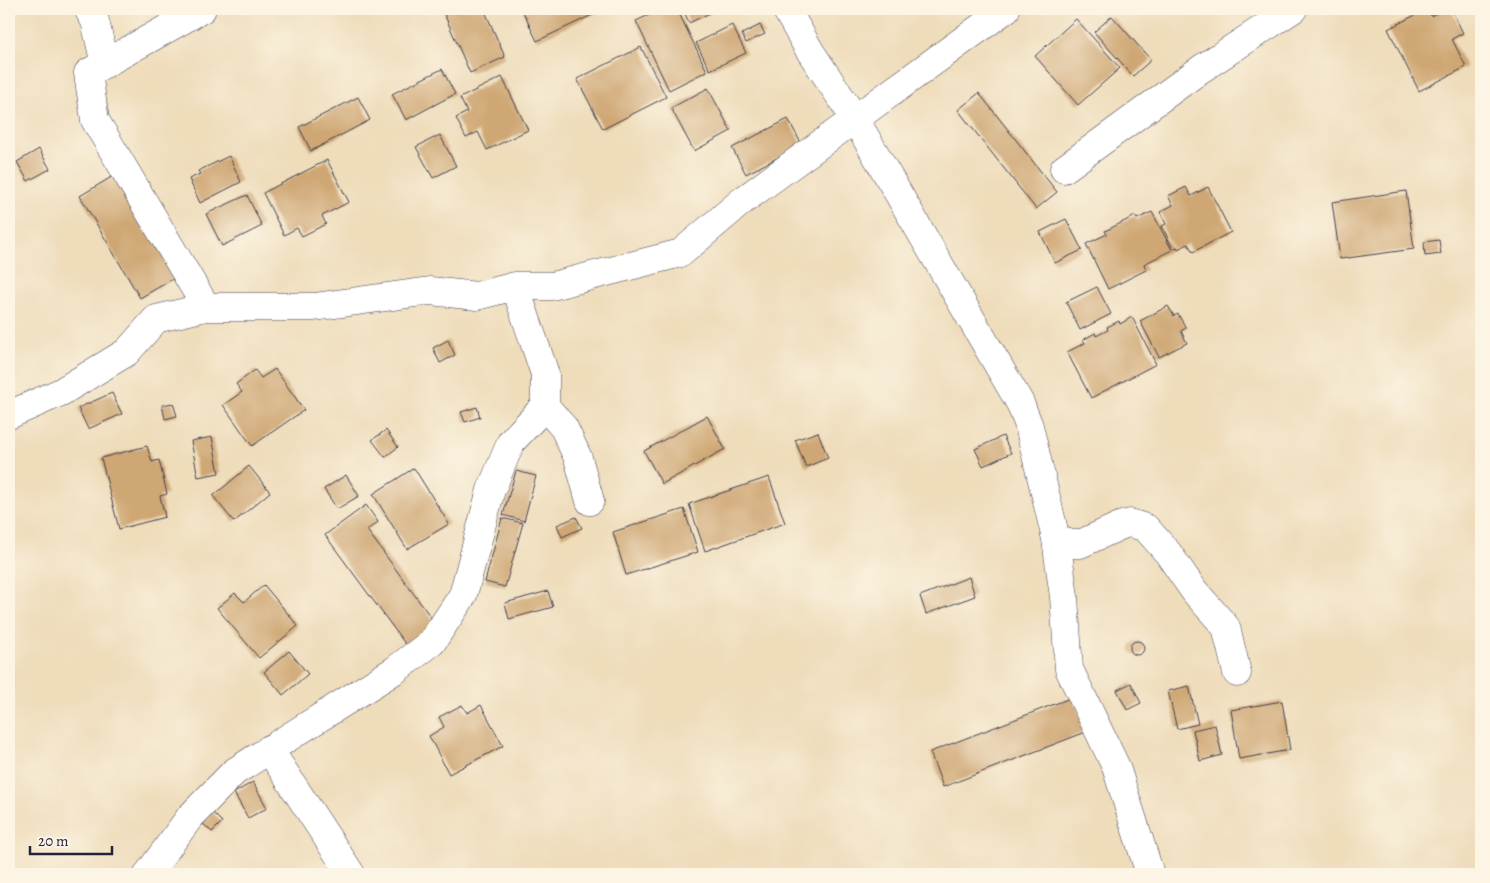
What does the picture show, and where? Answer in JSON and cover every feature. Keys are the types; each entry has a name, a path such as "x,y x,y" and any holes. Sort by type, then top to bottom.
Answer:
{"street":[{"path":"88,9 95,20 104,64"},
{"path":"202,9 88,74 95,120 206,307"},
{"path":"786,9 810,51 855,119 1020,403 1029,426 1056,539 1064,598 1069,669 1116,767 1150,874"},
{"path":"9,415 62,392 127,352 156,319 206,307 314,307 430,291 477,296 515,286 552,286 681,253 742,201 1006,9"},
{"path":"1064,169 1201,69 1293,9"},
{"path":"515,286 544,374 545,406 564,428 578,458 590,501"},
{"path":"148,874 190,817 234,772 396,670 432,642 463,595 491,490 511,442 545,406"},
{"path":"1056,539 1072,544 1080,544 1130,523 1146,528 1168,554 1195,592 1226,627 1237,674"},
{"path":"269,749 351,874"}],"building":[{"path":"442,9 484,9 505,57 470,73"},
{"path":"530,9 605,9 537,41 523,12"},
{"path":"662,9 677,9 707,71 669,90 636,21"},
{"path":"683,9 718,9 689,23"},
{"path":"1427,9 1431,16 1446,9 1451,9 1463,33 1452,39 1466,67 1419,91 1388,29"},
{"path":"1112,16 1151,60 1133,76 1094,32"},
{"path":"1076,19 1120,68 1078,105 1035,56"},
{"path":"732,25 746,53 710,70 696,43"},
{"path":"760,25 765,34 746,43 742,34"},
{"path":"641,47 666,97 603,129 577,79"},
{"path":"442,69 455,94 406,120 392,94"},
{"path":"502,77 528,130 487,150 478,132 466,138 456,118 467,112 460,98"},
{"path":"708,88 731,131 694,151 671,108"},
{"path":"979,93 1057,192 1036,209 958,110"},
{"path":"358,97 370,120 311,151 299,127"},
{"path":"788,119 802,145 746,174 732,148"},
{"path":"440,135 456,166 433,178 416,147"},
{"path":"39,149 50,169 28,181 17,162"},
{"path":"229,156 241,182 200,203 189,179 200,174 198,171"},
{"path":"327,160 349,202 322,216 326,224 302,236 297,228 284,235 263,193"},
{"path":"118,173 178,276 140,298 80,196"},
{"path":"1186,187 1191,196 1208,187 1231,232 1193,252 1188,244 1178,249 1177,247 1173,249 1162,226 1166,224 1160,212 1173,205 1168,196"},
{"path":"1406,191 1414,249 1340,259 1332,202"},
{"path":"247,195 262,226 222,246 206,214"},
{"path":"1152,212 1172,250 1144,264 1146,270 1108,289 1086,244 1107,234 1105,231 1135,216 1137,219"},
{"path":"1066,219 1082,250 1055,263 1040,232"},
{"path":"1439,240 1441,254 1425,256 1424,242"},
{"path":"1097,287 1111,314 1080,330 1066,302"},
{"path":"1168,306 1174,316 1178,314 1186,328 1181,331 1187,343 1159,357 1140,321"},
{"path":"1132,317 1156,364 1091,398 1067,352 1085,343 1083,340 1095,333 1096,336 1108,330 1107,327 1119,321 1120,324"},
{"path":"448,340 455,355 440,363 433,348"},
{"path":"275,369 304,410 252,446 223,405 242,392 236,384 255,370 261,378"},
{"path":"112,393 122,414 88,429 78,408"},
{"path":"173,403 177,416 165,419 162,405"},
{"path":"477,407 480,417 465,422 461,412"},
{"path":"707,416 725,449 662,484 644,451"},
{"path":"386,430 398,447 385,457 372,440"},
{"path":"818,432 828,458 806,467 795,440"},
{"path":"1003,436 1011,453 983,466 975,449"},
{"path":"212,437 219,473 198,477 191,441"},
{"path":"147,446 152,462 159,460 167,494 160,496 165,517 119,529 101,458"},
{"path":"249,466 270,492 234,522 213,496"},
{"path":"414,468 449,524 407,549 373,494"},
{"path":"516,471 536,476 524,521 503,515"},
{"path":"346,475 359,496 337,509 324,489"},
{"path":"769,477 785,523 705,551 689,504"},
{"path":"366,505 378,522 367,530 438,627 409,649 325,535"},
{"path":"684,509 698,552 626,575 613,532"},
{"path":"576,517 582,528 562,537 557,525"},
{"path":"502,518 523,523 505,587 485,582"},
{"path":"969,577 975,596 926,614 920,596"},
{"path":"264,585 298,626 259,658 217,608 235,593 244,602"},
{"path":"548,591 553,607 509,619 505,603"},
{"path":"1137,641 1142,643 1144,648 1142,653 1137,655 1132,653 1130,648 1132,643"},
{"path":"289,651 308,674 283,695 264,672"},
{"path":"1131,683 1141,703 1127,710 1117,690"},
{"path":"1189,686 1198,724 1177,729 1168,691"},
{"path":"1073,697 1086,732 943,787 930,752"},
{"path":"1282,701 1290,750 1239,759 1231,710"},
{"path":"462,705 467,713 481,705 503,746 449,774 429,736 444,727 439,717"},
{"path":"1215,725 1222,755 1200,761 1193,730"},
{"path":"253,782 267,808 248,818 234,793"},
{"path":"212,812 222,822 212,832 202,823"}]}
